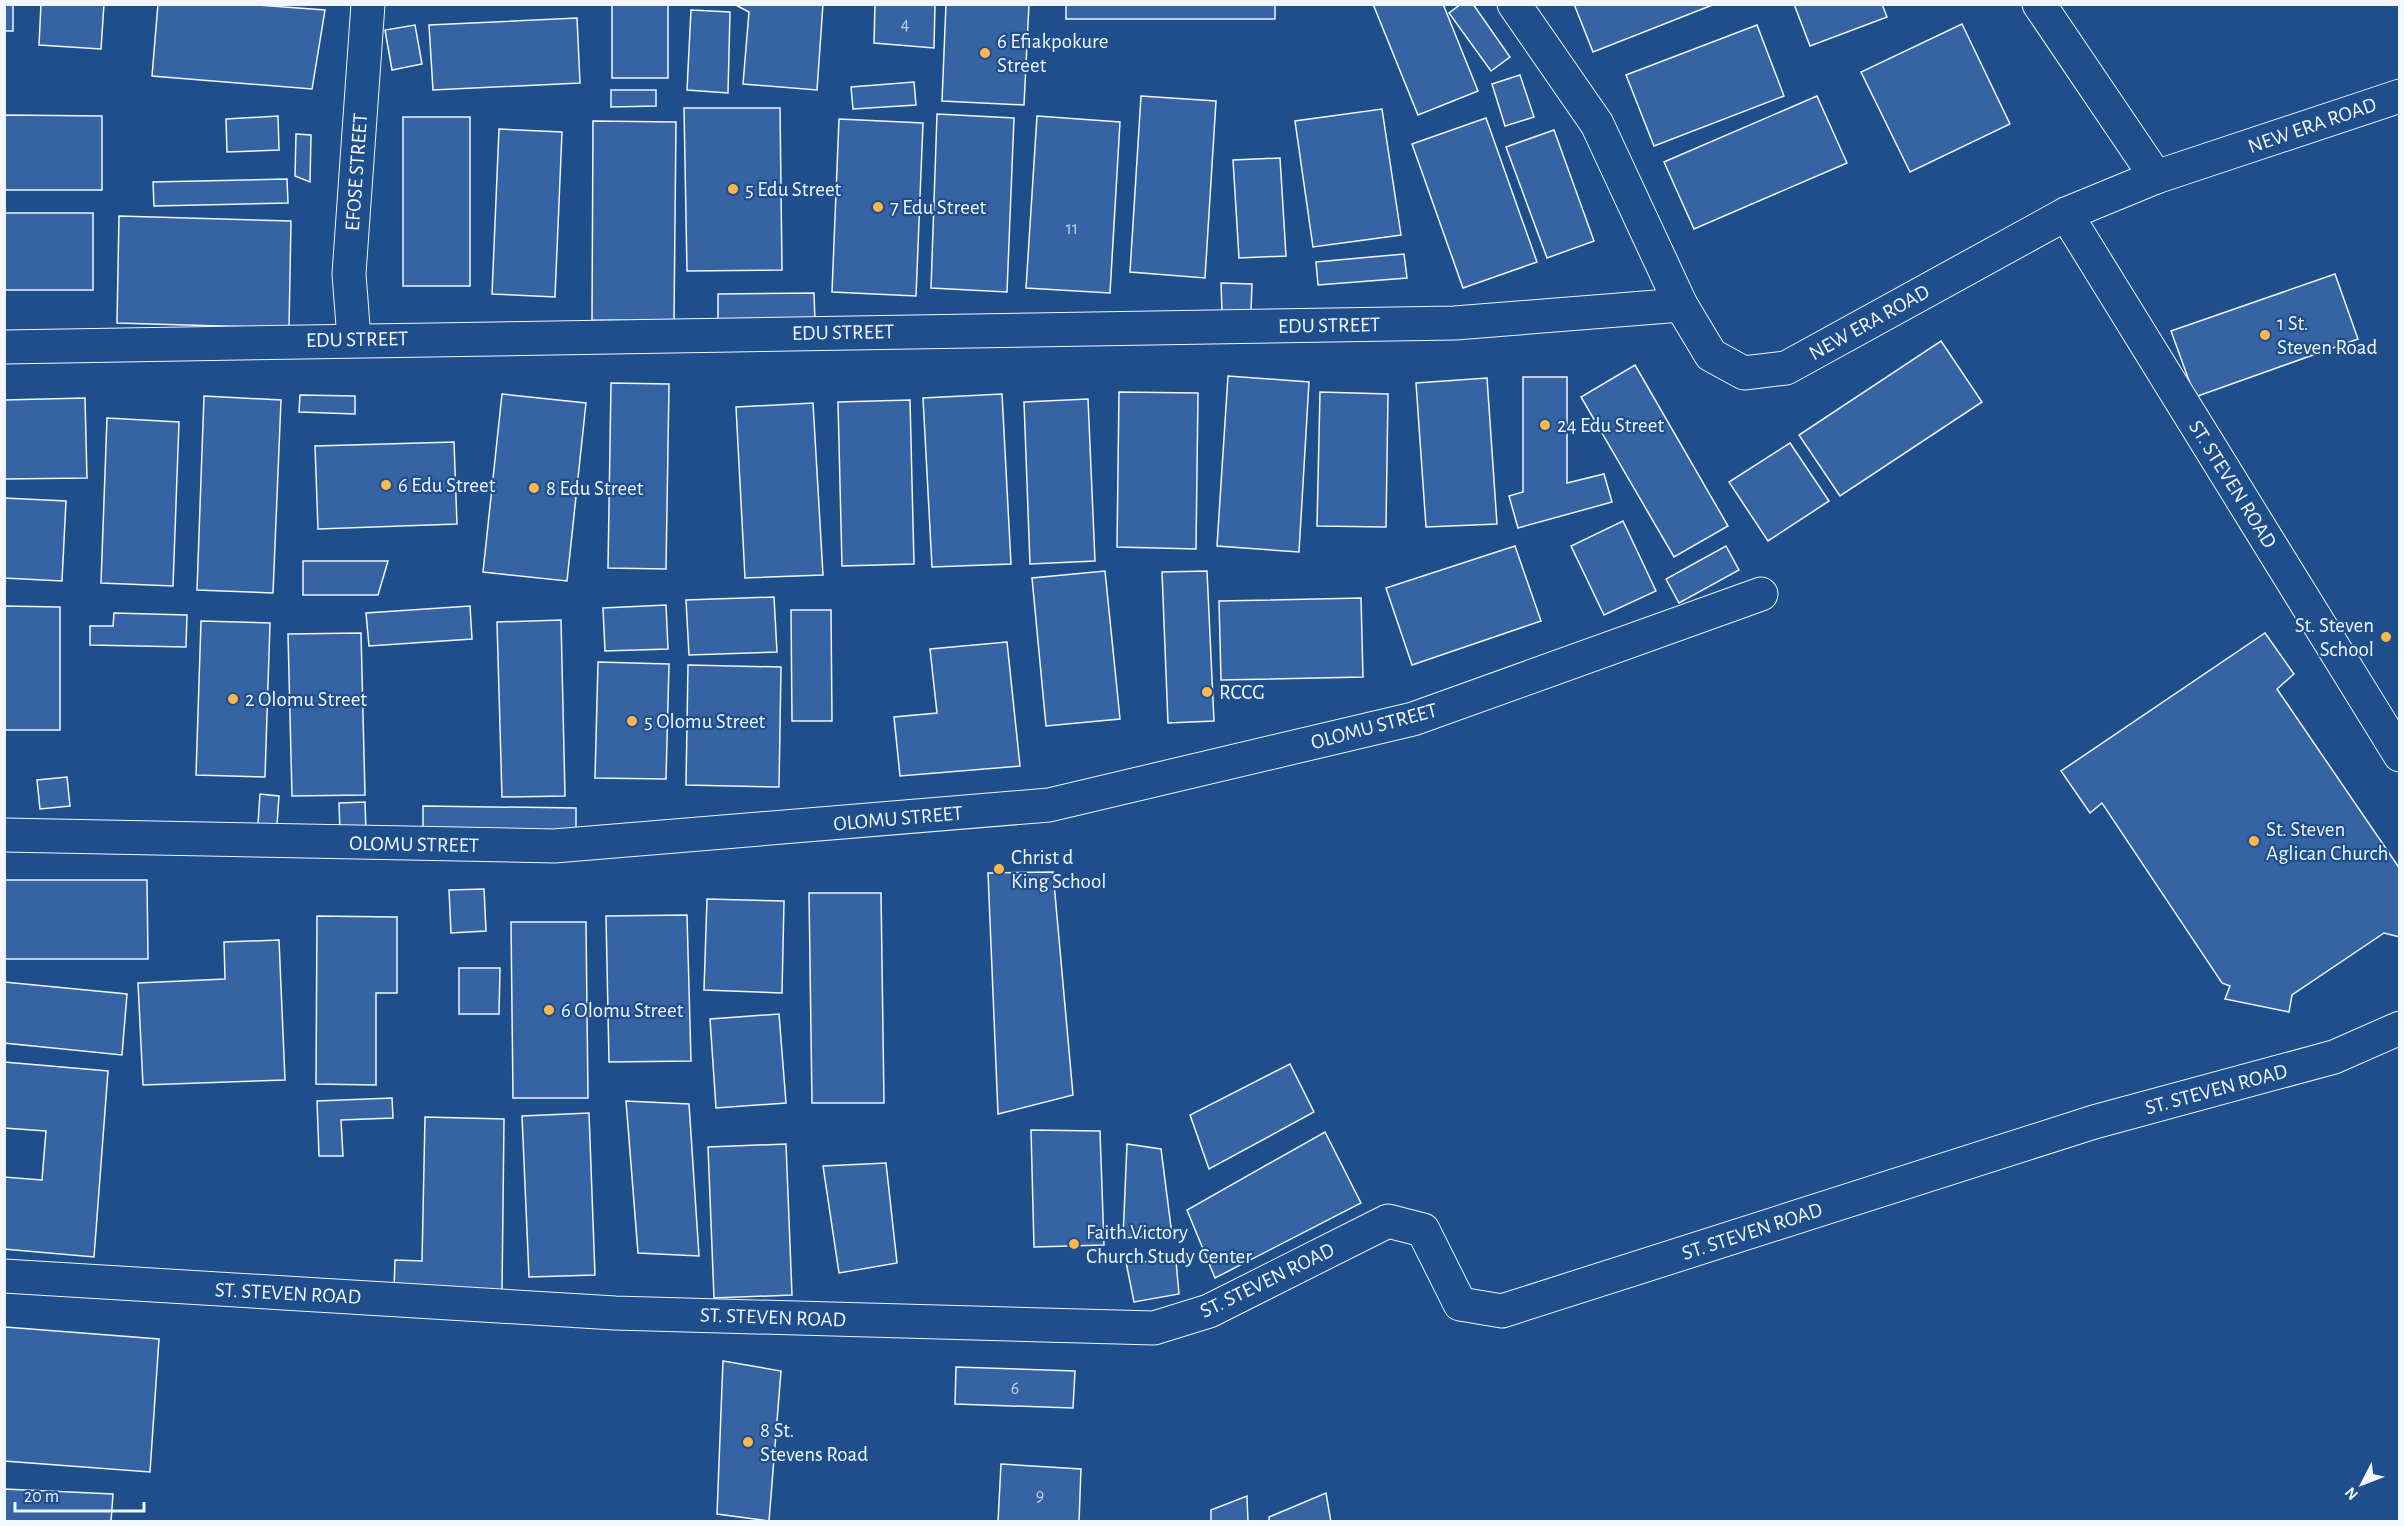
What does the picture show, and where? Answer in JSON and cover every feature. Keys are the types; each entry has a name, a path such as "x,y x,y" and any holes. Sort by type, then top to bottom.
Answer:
{"street":[{"name":"EFOSE STREET","path":"354,339 349,274 368,4"},
{"name":"NEW ERA ROAD","path":"1514,4 1597,124 1681,305 1711,355 1744,373 1786,368 2066,214 2156,177 2400,96"},
{"path":"2039,4 2156,177"},
{"name":"ST. STEVEN ROAD","path":"2066,214 2400,755"},
{"name":"EDU STREET","path":"4,347 354,339 1455,323 1681,305"},
{"name":"OLOMU STREET","path":"4,835 554,846 1048,805 1413,718 1761,594"},
{"name":"ST. STEVEN ROAD","path":"4,1276 615,1313 1154,1328 1209,1311 1388,1221 1423,1230 1460,1304 1503,1311 2094,1122 2334,1057 2400,1028"}],"building":[{"path":"4,4 13,4 13,31 4,31"},
{"path":"41,4 104,4 101,49 39,45"},
{"path":"158,4 242,4 325,10 312,89 152,76"},
{"path":"612,4 668,4 668,78 612,78"},
{"path":"734,4 823,4 817,90 743,84 749,12"},
{"path":"875,4 935,4 934,48 874,43"},
{"name":"6 Efiakpokure Street","path":"946,4 1029,4 1024,105 942,101"},
{"path":"1066,4 1275,4 1275,19 1066,19"},
{"path":"1373,4 1443,4 1478,91 1418,115"},
{"path":"1461,4 1473,4 1510,57 1491,71 1449,13"},
{"path":"1574,4 1715,4 1593,52"},
{"path":"1794,4 1882,4 1887,17 1810,46"},
{"path":"691,10 730,12 728,93 687,90"},
{"path":"577,18 580,83 433,90 429,25"},
{"path":"1962,24 2010,124 1910,172 1861,72"},
{"path":"415,25 422,64 392,70 385,30"},
{"path":"1757,25 1784,96 1654,146 1626,75"},
{"path":"1520,75 1534,117 1505,126 1492,84"},
{"path":"914,82 916,105 853,109 851,87"},
{"path":"611,90 656,90 656,106 611,107"},
{"path":"1141,96 1216,101 1205,278 1130,272"},
{"path":"1817,96 1847,163 1694,229 1664,162"},
{"name":"5 Edu Street","path":"684,108 780,108 782,270 687,271"},
{"path":"1382,109 1401,235 1313,247 1295,121"},
{"path":"937,114 1014,118 1007,292 931,288"},
{"path":"4,115 102,116 102,190 4,190"},
{"path":"278,116 279,150 227,152 226,119"},
{"path":"1037,116 1120,122 1110,293 1026,288"},
{"path":"403,117 470,117 470,286 403,286"},
{"path":"1486,118 1537,262 1463,288 1412,144"},
{"name":"7 Edu Street","path":"839,119 923,123 916,296 832,292"},
{"path":"593,121 676,122 674,321 592,320"},
{"path":"499,129 562,132 555,297 492,294"},
{"path":"1554,130 1594,241 1547,258 1506,147"},
{"path":"296,134 311,135 310,182 295,176"},
{"path":"1280,158 1286,256 1239,258 1233,160"},
{"path":"287,179 288,203 154,206 153,182"},
{"path":"4,213 93,213 93,290 4,290"},
{"path":"119,216 291,221 289,328 117,323"},
{"path":"1404,254 1407,278 1318,285 1316,262"},
{"name":"1 St. Steven Road","path":"2335,274 2358,339 2195,397 2171,331"},
{"path":"1221,283 1252,284 1251,311 1222,311"},
{"path":"814,293 815,322 718,323 718,294"},
{"path":"1941,341 1982,402 1840,496 1799,435"},
{"path":"1635,365 1728,526 1674,557 1581,397"},
{"path":"1228,376 1309,382 1299,552 1217,546"},
{"name":"24 Edu Street","path":"1523,377 1567,377 1567,483 1604,474 1612,502 1518,528 1509,496 1523,492"},
{"path":"1487,378 1497,524 1426,527 1416,383"},
{"path":"611,383 669,384 666,569 608,568"},
{"path":"1119,392 1198,393 1196,549 1117,547"},
{"path":"1320,392 1388,394 1386,527 1317,526"},
{"name":"8 Edu Street","path":"502,394 586,403 567,581 483,572"},
{"path":"1002,394 1011,564 932,567 923,398"},
{"path":"300,395 355,396 355,414 299,412"},
{"path":"204,396 281,400 273,593 197,590"},
{"path":"85,398 87,478 4,479 4,400"},
{"path":"1088,399 1095,561 1030,564 1024,402"},
{"path":"910,400 914,564 842,566 838,402"},
{"path":"813,403 823,575 745,578 736,407"},
{"path":"107,418 179,422 173,586 101,583"},
{"name":"6 Edu Street","path":"454,442 457,524 318,529 315,446"},
{"path":"1790,443 1829,501 1768,541 1729,482"},
{"path":"4,498 66,501 62,581 4,578"},
{"path":"1623,521 1656,591 1604,615 1571,546"},
{"path":"1515,546 1541,621 1412,665 1386,588"},
{"path":"1726,546 1739,570 1679,603 1666,579"},
{"path":"303,561 388,561 378,595 303,595"},
{"path":"1105,571 1120,719 1046,726 1032,578"},
{"path":"1207,571 1214,721 1168,723 1162,572"},
{"path":"774,597 777,652 689,655 686,600"},
{"path":"1361,598 1363,677 1221,680 1219,601"},
{"path":"666,605 668,649 605,651 603,608"},
{"path":"4,606 60,607 60,730 4,730"},
{"path":"470,606 472,639 369,646 366,613"},
{"path":"791,610 831,610 832,721 792,721"},
{"path":"114,613 187,615 186,647 90,645 90,626 113,626"},
{"path":"561,620 565,796 502,797 497,622"},
{"name":"2 Olomu Street","path":"201,621 270,623 265,777 196,775"},
{"path":"361,633 365,795 292,796 288,634"},
{"name":"St. Steven Aglican Church","path":"2265,633 2294,674 2277,689 2400,869 2400,937 2384,933 2292,995 2289,1012 2225,999 2230,986 2222,983 2102,803 2090,813 2061,771"},
{"path":"1007,642 1020,766 900,776 894,717 937,713 930,649"},
{"name":"5 Olomu Street","path":"598,662 669,664 666,779 595,778"},
{"path":"688,665 781,667 779,787 686,785"},
{"path":"67,777 70,806 40,809 37,780"},
{"path":"260,794 279,796 277,825 258,824"},
{"path":"365,802 366,831 340,832 339,803"},
{"path":"423,806 576,808 576,835 423,833"},
{"path":"1053,872 1073,1095 998,1114 988,873"},
{"path":"4,880 147,880 148,959 4,959"},
{"path":"484,889 486,931 451,933 449,890"},
{"path":"809,893 881,893 884,1103 812,1103"},
{"path":"707,899 784,901 782,993 704,990"},
{"path":"687,915 691,1061 609,1062 606,916"},
{"path":"317,916 397,917 397,993 376,993 376,1085 316,1084"},
{"name":"6 Olomu Street","path":"511,922 586,922 588,1098 513,1098"},
{"path":"279,940 285,1080 143,1085 138,983 225,979 224,942"},
{"path":"459,968 500,968 499,1014 459,1014"},
{"path":"4,982 127,994 122,1055 4,1043"},
{"path":"779,1014 786,1103 716,1108 710,1019"},
{"path":"4,1062 108,1071 94,1257 4,1249 4,1177 42,1180 46,1131 4,1128"},
{"path":"1290,1064 1314,1112 1209,1169 1190,1115"},
{"path":"392,1098 393,1118 341,1120 343,1156 319,1156 317,1101"},
{"path":"626,1101 689,1104 699,1256 638,1253"},
{"path":"589,1113 595,1275 529,1277 522,1116"},
{"path":"425,1117 504,1119 502,1292 394,1290 395,1260 422,1261"},
{"path":"1031,1130 1100,1131 1104,1245 1034,1247"},
{"path":"1325,1132 1361,1203 1215,1278 1187,1210"},
{"path":"786,1144 792,1295 714,1298 708,1147"},
{"path":"1127,1144 1161,1149 1172,1235 1123,1238"},
{"path":"886,1163 897,1263 839,1273 823,1166"},
{"path":"1176,1261 1179,1294 1134,1302 1126,1262"},
{"path":"5,1327 159,1339 150,1472 4,1461"},
{"name":"8 St. Stevens Road","path":"723,1361 781,1371 769,1521 717,1514"},
{"path":"956,1367 1075,1371 1073,1408 955,1404"},
{"path":"1001,1464 1081,1469 1079,1522 998,1522"},
{"path":"4,1489 113,1494 111,1522 4,1522"},
{"path":"1326,1493 1331,1522 1269,1522 1269,1517"},
{"path":"1247,1496 1248,1522 1211,1522 1211,1510"}],"place":[{"name":"6 Efiakpokure Street","path":"985,53"},
{"name":"5 Edu Street","path":"733,189"},
{"name":"7 Edu Street","path":"878,207"},
{"name":"1 St. Steven Road","path":"2265,335"},
{"name":"24 Edu Street","path":"1545,425"},
{"name":"6 Edu Street","path":"386,485"},
{"name":"8 Edu Street","path":"534,488"},
{"name":"St. Steven School","path":"2386,637"},
{"name":"RCCG","path":"1207,692"},
{"name":"2 Olomu Street","path":"233,699"},
{"name":"5 Olomu Street","path":"632,721"},
{"name":"St. Steven Aglican Church","path":"2254,841"},
{"name":"Christ d King School","path":"999,869"},
{"name":"6 Olomu Street","path":"549,1010"},
{"name":"Faith Victory Church Study Center","path":"1074,1244"},
{"name":"8 St. Stevens Road","path":"748,1442"}]}
